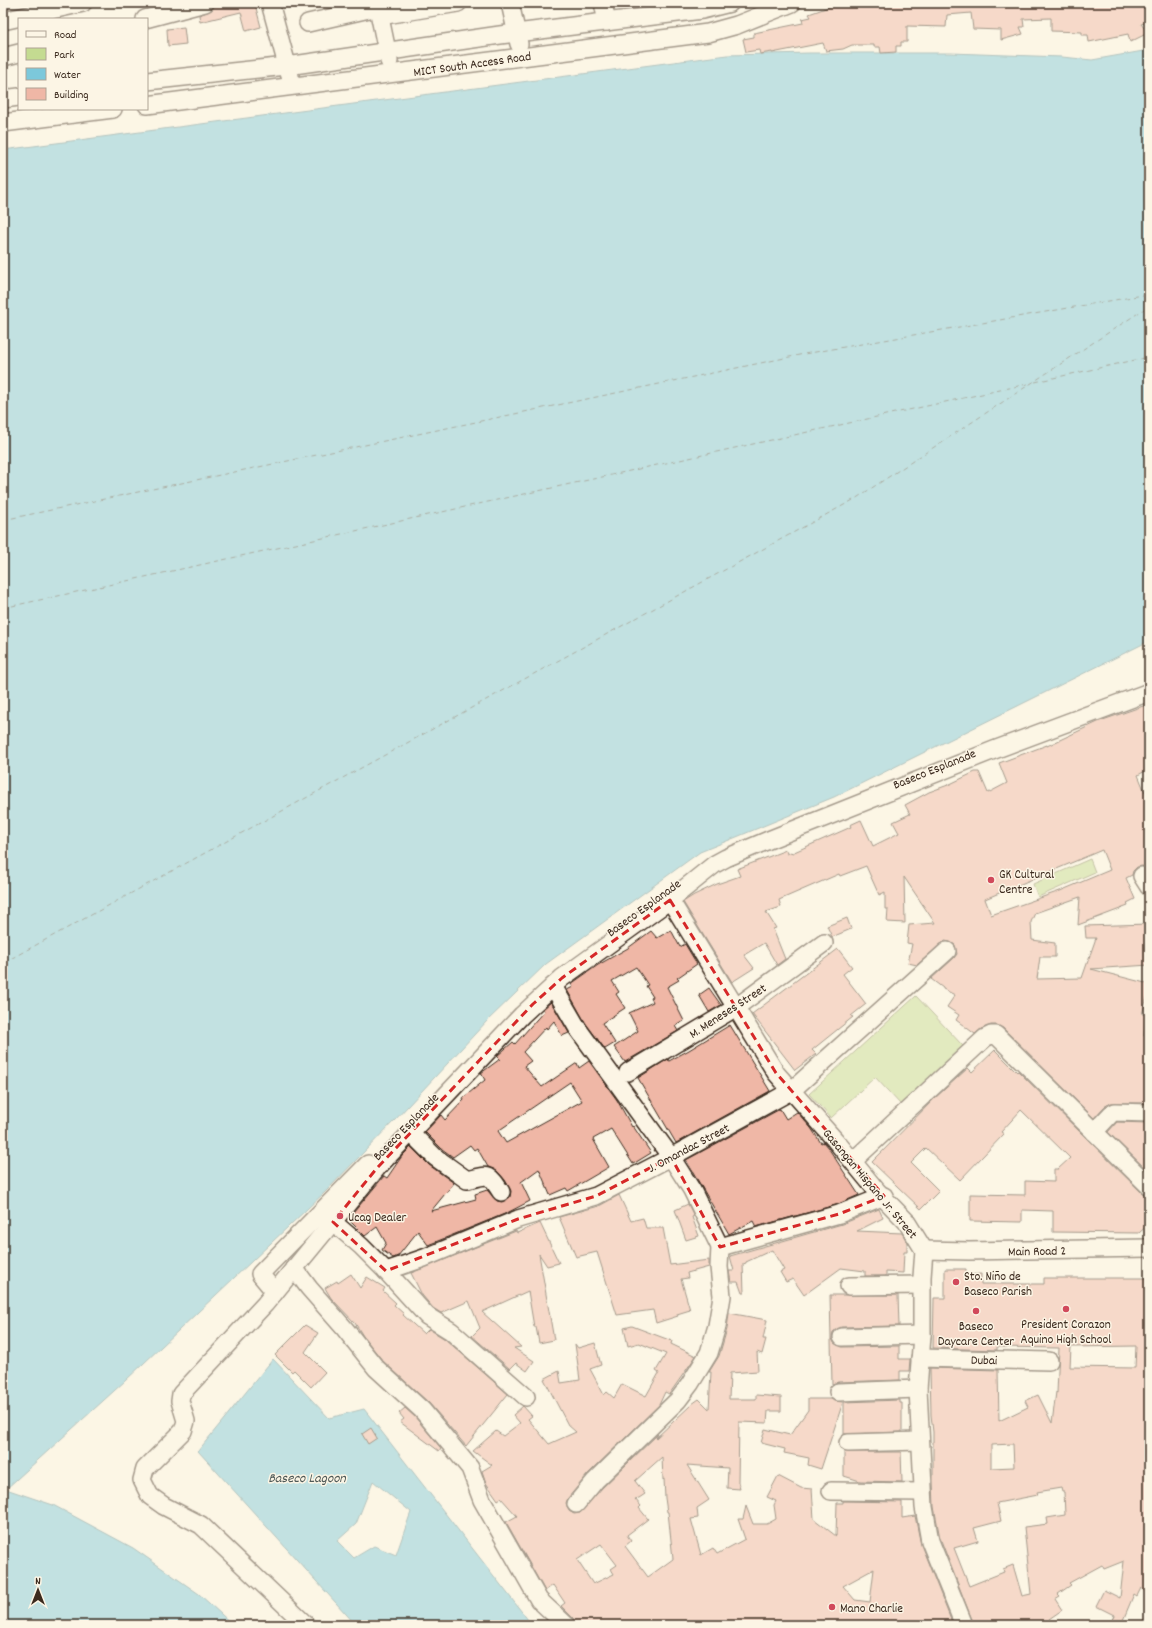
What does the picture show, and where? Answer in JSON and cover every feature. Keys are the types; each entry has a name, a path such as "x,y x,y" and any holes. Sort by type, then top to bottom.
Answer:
{"street":[{"path":"3,21 84,3"},
{"path":"148,18 205,3"},
{"path":"270,3 292,87"},
{"path":"308,23 378,9 458,3"},
{"path":"510,3 522,57"},
{"path":"603,3 607,22"},
{"name":"MICT South Access Road","path":"148,81 287,66 387,50 607,22 702,6 730,3"},
{"name":"MICT South Access Road","path":"148,105 708,33 737,25 792,3"},
{"path":"702,6 708,33"},
{"path":"378,9 392,74"},
{"path":"3,57 18,53"},
{"path":"180,77 186,100"},
{"path":"3,99 18,97"},
{"path":"3,123 105,110"},
{"name":"Baseco Esplanade","path":"275,1292 260,1274 404,1128 551,975 713,858 897,782 1149,682"},
{"path":"306,1625 201,1525 164,1506 150,1496 142,1480 145,1469 183,1431 186,1421 180,1401 181,1394 275,1292 377,1168 522,1015 553,986 670,900 715,864 726,858 994,750 1149,692"},
{"name":"Gasangan Hispano Jr. Street","path":"670,900 776,1073 853,1161 877,1191 884,1196 906,1221 924,1250 922,1335 918,1390 922,1492 930,1541 964,1625"},
{"name":"M. Meneses Street","path":"628,1072 735,1008 824,944"},
{"name":"J. Omandac Street","path":"386,1271 424,1258 518,1219 596,1196 671,1157 791,1091 947,951"},
{"path":"553,986 578,1029 671,1157 692,1190 720,1247 719,1267 722,1296 717,1326 709,1353 690,1384 678,1400 595,1481 576,1504"},
{"path":"853,1161 979,1043 991,1035 996,1035 1149,1186"},
{"path":"1094,1132 1111,1114 1115,1112 1149,1113"},
{"path":"411,1133 435,1156 467,1180 486,1176 491,1177 501,1192"},
{"path":"720,1247 839,1214 884,1196"},
{"path":"333,1222 361,1246 427,1316 451,1331 526,1397"},
{"name":"Main Road 2","path":"924,1250 969,1252 1149,1248"},
{"path":"294,1268 376,1368 422,1410 470,1468 482,1500 540,1600 566,1625"},
{"path":"849,1286 922,1285"},
{"path":"842,1337 922,1335"},
{"name":"Dubai","path":"920,1358 1048,1361"},
{"path":"838,1392 918,1390"},
{"path":"848,1443 920,1441"},
{"path":"831,1491 922,1492"}],"highlighted area":[{"path":"670,900 776,1073 884,1196 839,1214 720,1247 671,1157 596,1196 518,1219 386,1271 333,1222 377,1168 533,1004 562,978"}],"green space":[{"path":"1090,859 1095,872 1038,897 1033,884"},
{"path":"916,996 963,1046 901,1105 875,1077 831,1118 809,1094"}],"water":[{"path":"1149,50 1149,641 834,797 700,852 546,964 487,1021 395,1120 325,1192 125,1381 6,1489 53,1505 133,1548 199,1594 233,1625 3,1625 3,150 727,55 810,53 951,53 1062,57 1092,60"},
{"name":"Baseco Lagoon","path":"273,1359 329,1418 364,1409 532,1625 356,1625 198,1451","holes":["373,1481 411,1512 396,1555 374,1546 354,1558 337,1541 356,1524"]}],"building":[{"path":"215,3 259,3 260,7 256,8 261,27 246,31 241,12 200,22 199,15 212,10"},
{"path":"840,3 1149,3 1149,22 1141,24 1148,33 1130,42 1128,34 1089,42 1088,35 1082,35 1082,32 1051,31 1051,18 1023,19 1024,27 1020,27 1023,34 1001,40 1001,30 973,29 971,13 947,15 946,27 907,26 907,42 901,42 901,46 896,46 896,52 881,53 880,47 874,47 874,45 852,45 843,49 826,51 823,43 772,53 760,54 759,50 746,52 743,39 754,37 754,33 803,23 802,19 811,17 809,14"},
{"path":"184,27 186,44 168,46 167,29"},
{"path":"1149,704 1149,769 1138,775 1149,802 1149,868 1142,866 1137,867 1133,871 1132,875 1126,878 1135,899 1127,903 1128,906 1078,925 1080,897 1035,913 1031,922 1032,940 1055,943 1055,957 1040,957 1037,979 1082,978 1096,938 1086,938 1085,926 1149,924 1149,965 1091,969 1149,984 1149,991 1142,1014 1146,1014 1144,1036 1149,1036 1149,1103 1111,1103 1104,1107 1094,1118 1003,1028 997,1025 991,1025 981,1029 975,1034 956,1020 959,1015 947,1007 955,995 943,989 931,979 957,954 955,945 945,941 917,965 908,963 912,944 907,943 909,925 935,923 904,877 905,923 887,922 888,909 885,909 885,892 879,895 866,866 840,876 839,874 779,900 781,907 766,912 776,928 773,929 785,959 777,965 764,943 744,955 754,968 732,982 683,902 717,884 740,876 737,869 786,850 787,854 792,853 851,827 850,825 861,820 873,846 899,833 893,822 910,814 905,805 929,792 975,772 979,772 988,793 1007,783 999,763 1047,746 1100,721","holes":["1102,850 1110,870 1060,891 991,915 985,899"]},
{"path":"847,918 851,929 832,937 827,926"},
{"path":"671,930 680,947 685,944 697,964 677,978 679,980 667,987 684,1021 675,1026 678,1031 625,1062 614,1047 638,1031 629,1013 653,1002 651,998 653,997 646,986 648,985 636,967 612,981 619,992 616,994 625,1008 602,1023 615,1043 605,1049 586,1024 567,990 573,987 571,984 598,965 628,948 651,931 657,938"},
{"path":"838,949 852,967 843,974 866,1004 851,1016 853,1017 812,1050 816,1054 795,1070 752,1014"},
{"path":"709,988 721,1005 709,1012 699,995"},
{"path":"551,1002 569,1033 562,1036 554,1021 547,1029 546,1027 523,1052 531,1061 524,1066 542,1087 577,1063 579,1068 589,1061 617,1100 632,1127 633,1126 651,1153 633,1164 611,1129 593,1139 609,1167 568,1191 566,1188 550,1195 539,1169 521,1182 530,1201 507,1213 428,1245 418,1231 398,1256 393,1258 382,1250 386,1243 377,1227 365,1236 348,1219 384,1176 387,1178 402,1156 411,1147 429,1165 454,1183 431,1211 476,1199 475,1194 487,1190 497,1201 502,1202 510,1197 511,1191 505,1180 497,1171 488,1167 477,1148 474,1150 470,1145 453,1157 442,1149 425,1132 441,1115 445,1120 464,1100 463,1098 485,1080 481,1073 500,1059 497,1056 513,1042 515,1044 544,1011 543,1009","holes":["570,1082 582,1101 506,1143 498,1131"]},
{"path":"730,1025 770,1091 676,1143 638,1078 668,1059 669,1061"},
{"path":"995,1050 1142,1193 1149,1196 1149,1224 1139,1233 1053,1232 1053,1211 1022,1210 1022,1222 970,1221 970,1194 1025,1195 1025,1181 1054,1182 1054,1169 1058,1169 1070,1158 1021,1110 1001,1132 1004,1134 960,1180 926,1148 911,1163 939,1191 921,1209 872,1162 935,1098 968,1068 972,1072"},
{"path":"780,1109 786,1119 797,1112 811,1128 821,1143 823,1142 829,1149 859,1195 836,1205 756,1227 753,1221 729,1234 686,1160"},
{"path":"1117,1122 1148,1123 1148,1155 1144,1159 1149,1163 1149,1172 1108,1132"},
{"path":"619,1195 631,1221 643,1218 646,1228 663,1228 670,1265 709,1260 709,1267 687,1273 688,1278 681,1279 690,1310 677,1314 678,1316 656,1323 653,1310 617,1315 597,1252 576,1257 559,1217 599,1206"},
{"path":"688,1204 694,1216 692,1217 699,1236 686,1240 675,1210"},
{"path":"879,1209 883,1218 857,1231 902,1233 907,1242 907,1252 904,1252 903,1273 886,1272 886,1276 865,1276 865,1271 841,1268 804,1295 793,1279 786,1282 780,1272 784,1270 772,1250 743,1264 744,1293 742,1293 738,1282 731,1282 729,1271 734,1271 730,1256 842,1224"},
{"path":"540,1223 559,1263 547,1266 539,1254 554,1340 539,1343 536,1327 534,1327 528,1291 482,1312 521,1347 514,1348 534,1361 527,1371 516,1363 510,1369 472,1336 480,1328 469,1301 441,1313 433,1308 422,1295 411,1273 516,1231 517,1233"},
{"path":"945,1269 966,1269 966,1275 981,1274 981,1284 1044,1284 1044,1278 1149,1278 1149,1414 1147,1414 1147,1439 1149,1439 1149,1595 1141,1588 1137,1596 1134,1594 1121,1625 1110,1625 1114,1615 1096,1606 1104,1590 1120,1598 1124,1561 1104,1569 1102,1565 1069,1583 1071,1585 1058,1594 1060,1596 1055,1599 1062,1610 1049,1619 1054,1625 974,1625 940,1538 934,1507 930,1368 998,1370 999,1421 1028,1407 1025,1401 1038,1395 1052,1423 1056,1392 1057,1393 1059,1348 997,1347 997,1350 933,1348 934,1298 945,1298","holes":["1136,1346 1135,1368 1070,1367 1071,1347","1013,1444 1014,1467 991,1468 991,1445","1061,1488 1062,1492 1064,1492 1065,1515 1047,1518 1048,1524 1024,1527 1031,1594 1022,1596 1013,1565 1003,1569 1004,1572 969,1586 954,1548 978,1541 974,1528 1001,1521 997,1503 1038,1495 1037,1492"]},
{"path":"351,1274 360,1288 367,1277 385,1288 383,1291 396,1303 394,1305 424,1334 429,1329 445,1339 508,1394 466,1446 429,1403 383,1361 363,1336 355,1323 331,1298 325,1288 337,1281 338,1283"},
{"path":"830,1295 898,1295 899,1326 841,1327 833,1332 832,1338 834,1343 842,1347 899,1346 899,1359 910,1359 909,1371 900,1371 900,1380 838,1382 832,1384"},
{"path":"729,1313 767,1320 763,1339 766,1339 762,1354 757,1352 758,1371 730,1373 729,1399 756,1399 756,1395 781,1397 781,1411 768,1411 767,1423 739,1422 738,1482 740,1489 727,1488 728,1468 687,1465 709,1500 697,1508 698,1518 691,1519 701,1555 713,1548 717,1554 745,1539 738,1519 743,1519 746,1506 753,1524 767,1524 776,1519 774,1505 776,1501 767,1497 778,1476 801,1488 812,1489 814,1519 836,1536 837,1503 843,1503 843,1501 902,1502 902,1518 915,1516 921,1545 953,1625 576,1625 573,1618 561,1606 565,1603 553,1585 545,1591 506,1522 517,1516 501,1498 498,1500 486,1483 482,1471 492,1465 473,1451 496,1431 503,1436 520,1423 513,1415 523,1406 532,1416 528,1419 549,1444 576,1432 568,1425 544,1379 559,1371 561,1383 580,1380 575,1344 578,1348 595,1343 601,1365 590,1369 604,1395 607,1392 614,1398 622,1384 646,1396 659,1373 656,1371 666,1354 639,1343 628,1346 624,1328 632,1326 672,1341 671,1344 696,1356 670,1393 665,1392 659,1405 588,1474 568,1498 566,1503 569,1511 574,1514 580,1513 602,1488 658,1434 656,1438 692,1404 699,1399 709,1409 711,1372 709,1372 719,1356 727,1329","holes":["662,1457 663,1480 664,1479 673,1559 648,1577 625,1546 631,1541 627,1535 648,1519 639,1508 641,1506 635,1499 645,1494 635,1481","601,1544 617,1565 611,1569 614,1574 593,1584 577,1560","874,1569 870,1602 855,1600 843,1586"]},
{"path":"305,1325 318,1333 305,1352 325,1372 311,1387 294,1370 292,1372 275,1355"},
{"path":"808,1399 831,1399 834,1401 843,1402 821,1469 808,1465 809,1458 784,1453 785,1449 761,1443 765,1429 790,1435 808,1410"},
{"path":"900,1400 900,1403 902,1403 902,1432 844,1434 844,1402"},
{"path":"405,1408 415,1417 441,1448 439,1451 400,1422 404,1419 399,1413"},
{"path":"371,1428 377,1438 368,1444 362,1434"},
{"path":"844,1452 901,1452 902,1482 860,1481 844,1476"}],"ferry route":[{"path":"3,520 804,354 1149,294"},
{"path":"3,963 855,499 1149,306"},
{"path":"1035,382 1149,357"},
{"path":"3,608 1032,383"}],"place":[{"name":"GK Cultural Centre","path":"991,880"},
{"name":"Ucag Dealer","path":"340,1216"},
{"name":"Sto. Niño de Baseco Parish","path":"956,1282"},
{"name":"President Corazon Aquino High School","path":"1066,1309"},
{"name":"Baseco Daycare Center","path":"976,1311"},
{"name":"Mano Charlie","path":"832,1607"}]}
